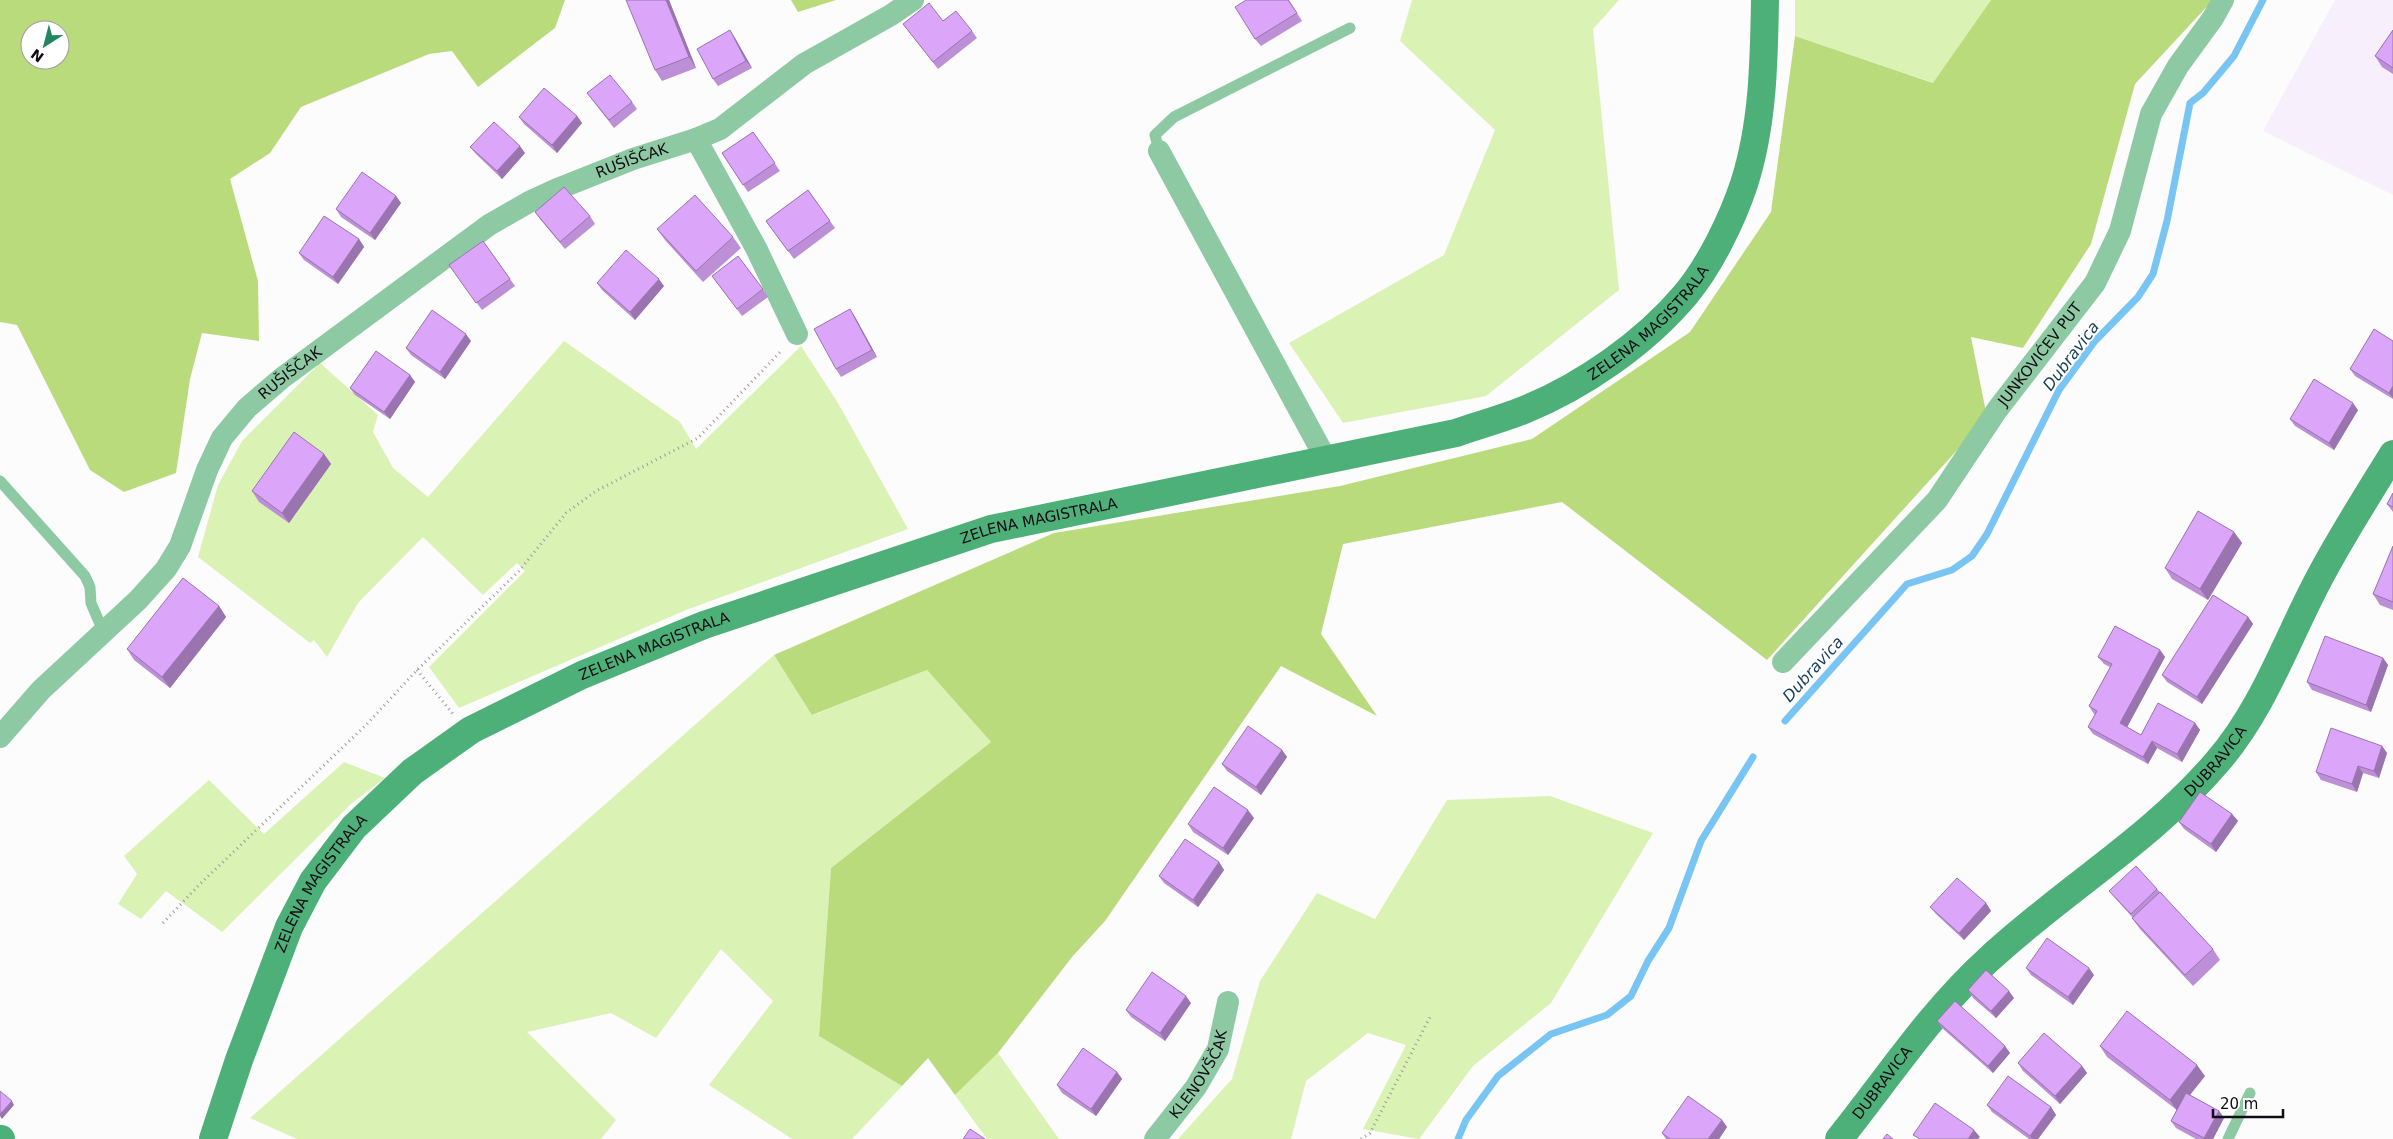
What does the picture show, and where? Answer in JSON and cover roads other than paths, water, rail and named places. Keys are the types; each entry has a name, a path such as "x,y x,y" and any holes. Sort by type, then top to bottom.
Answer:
{"street":[{"name":"RUŠIŠČAK","path":"0,737 41,690 138,600 166,569 180,546 206,470 222,438 247,408 282,378 489,225 529,202 633,159 696,139 720,129 804,64 891,15 913,0"},
{"name":"ZELENA MAGISTRALA","path":"213,1139 239,1060 289,927 313,880 354,826 412,772 468,732 582,675 704,625 991,529 1456,433 1523,411 1562,393 1632,348 1686,294 1726,232 1744,183 1756,132 1764,73 1765,0"},
{"name":"JUNKOVIĆEV PUT","path":"1784,662 1938,500 1997,410 2095,283 2120,231 2152,114 2178,66 2213,18 2223,0"},
{"path":"696,139 756,248 796,334"},
{"path":"1158,151 1327,461"},
{"name":"DUBRAVICA","path":"1840,1139 1910,1044 1958,988 2010,939 2179,803 2228,750 2256,704 2322,573 2393,454"},
{"name":"KLENOVŠČAK","path":"1155,1139 1196,1087 1218,1049 1228,1002"}],"lane":[{"path":"1158,151 1155,136 1174,117 1350,28"},
{"path":"0,481 85,576 90,587 91,603 103,631"},
{"path":"2228,1139 2250,1092"}],"waterway":[{"name":"Dubravica","path":"1785,721 1907,584 1952,570 1972,556 1987,534 2059,390 2095,341 2138,297 2153,274 2167,221 2190,103 2203,93 2234,56 2263,0"},
{"name":"Dubravica","path":"1458,1139 1466,1120 1498,1076 1551,1034 1607,1015 1631,996 1648,961 1669,928 1701,841 1753,757"}]}
